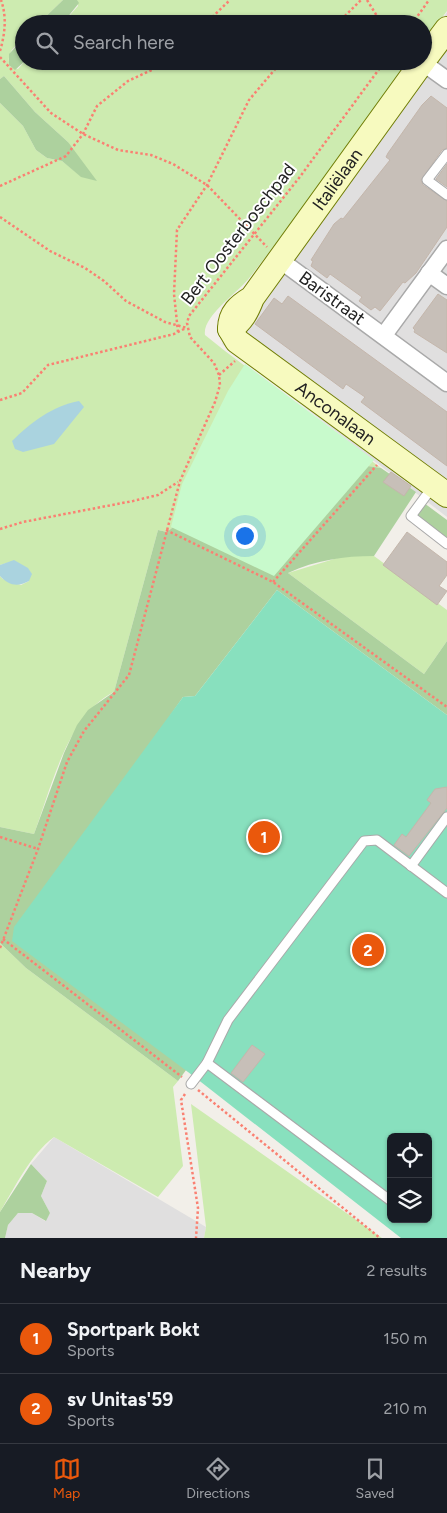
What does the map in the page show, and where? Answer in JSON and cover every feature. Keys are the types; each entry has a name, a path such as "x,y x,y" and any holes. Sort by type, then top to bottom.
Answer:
{"street":[{"name":"Italiëlaan","path":"432,50 447,29"},
{"path":"432,69 447,80"},
{"name":"Italiëlaan","path":"230,329 230,318 239,306 252,298 417,70"},
{"name":"Baristraat","path":"384,336 447,249"},
{"name":"Baristraat","path":"280,260 447,383"},
{"path":"429,273 447,286"},
{"name":"Anconalaan","path":"230,329 237,341 441,490"}],"lane":[{"path":"447,154 427,180 447,195"},
{"path":"441,490 410,516 447,544"},
{"path":"411,866 447,817"},
{"path":"191,1084 207,1063 228,1020 362,843 368,840 377,840 447,893"},
{"path":"207,1063 387,1198"}],"path":[{"path":"0,51 5,27 4,8 1,0"},
{"path":"214,15 230,0"},
{"path":"346,15 360,0"},
{"path":"367,0 376,15"},
{"path":"418,15 429,0"},
{"path":"0,57 51,113 82,134 118,150 158,158 173,164 207,185 254,234"},
{"path":"0,186 66,156 82,134 97,106 128,81 152,70"},
{"path":"178,332 174,294 177,230 207,185 249,100 274,70"},
{"name":"Bert Oosterboschpad","path":"0,948 38,849 67,762 84,731 129,675 180,481 203,433 220,385 214,363 190,337 188,328 189,316 254,234 378,70"},
{"path":"0,217 50,251 85,268 104,281 126,301 165,322 188,328"},
{"path":"0,400 22,393 48,365 90,356 188,328"},
{"path":"273,582 389,452"},
{"path":"0,529 23,522 158,495 180,481"},
{"path":"166,530 273,582 447,707"},
{"path":"0,837 38,849"},
{"path":"4,939 191,1084 380,1238"},
{"path":"191,1084 181,1100 198,1208 196,1238"}],"shaded area":[{"path":"447,12 447,517 222,344 408,70 432,70 432,34"},
{"path":"54,1137 206,1227 204,1238 5,1238 8,1225 18,1213 32,1213 45,1221 50,1213 41,1196 47,1181 31,1164"}],"green space":[{"path":"0,0 63,0 47,15 15,15 15,47 10,54 9,62 15,70 403,70 250,277 222,304 209,320 205,335 381,468 296,455 225,485 167,532 158,530 114,692 98,703 84,718 73,735 54,775 34,834 0,827 0,576 3,579 21,585 29,581 14,561 0,565 0,103 23,126 36,150 47,158 62,161 82,177 68,142 35,112 4,76 0,79"},
{"path":"63,0 77,0 79,3 69,15 47,15"},
{"path":"77,0 447,0 447,11 432,31 432,15 70,15 78,6"},
{"path":"15,48 15,70 9,65 9,54"},
{"path":"4,76 35,112 68,142 97,181 81,177 62,161 47,158 36,150 23,126 0,103 0,79"},
{"path":"245,364 374,460 274,576 171,527 182,484 228,391"},
{"path":"296,455 381,468 416,492 374,556 330,560 288,573 424,674 447,641 447,715 277,590 195,696 183,697 149,746 192,1062 178,1081 26,968 0,943 0,827 34,834 64,753 77,725 88,710 114,692 158,530 167,532 225,485"},
{"path":"424,503 447,520 447,540 414,516"},
{"path":"344,556 374,556 447,610 447,641 424,674 288,573"},
{"path":"277,590 447,715 447,1238 401,1238 192,1075 12,941 14,927 183,697 195,696"},
{"path":"0,943 26,968 178,1081 173,1087 183,1166 158,1197 54,1137 45,1144 30,1162 0,1212"},
{"path":"191,1104 382,1238 204,1238 206,1227"},
{"path":"31,1164 47,1181 41,1196 50,1213 46,1221 32,1213 18,1213 8,1225 5,1238 0,1238 0,1212"}],"water":[{"path":"79,401 84,407 54,444 23,452 15,449 12,441 35,421 61,406"},
{"path":"14,560 28,568 32,574 29,581 14,584 7,582 0,576 0,565"}],"building":[{"path":"431,96 447,108 447,148 442,150 421,180 423,185 447,201 447,227 416,273 405,283 403,282 380,311 375,307 371,310 359,301 362,297 330,274 327,278 311,266 313,261 311,260 334,224 341,218 343,219 390,160 386,157 388,153 422,105"},
{"path":"447,164 447,187 436,179"},
{"path":"438,294 447,300 447,353 414,332 413,328"},
{"path":"288,296 447,412 447,466 361,402 365,397 346,384 343,389 255,324 274,298 282,304"},
{"path":"391,472 411,486 404,496 383,482"},
{"path":"407,532 447,562 447,575 439,586 447,591 437,605 383,565"},
{"path":"447,787 447,808 409,856 394,845 402,834 406,837 431,803 427,800 435,789"},
{"path":"252,1045 265,1054 243,1082 231,1073"}],"place":[{"name":"Sportpark Bokt","path":"264,837"},
{"name":"sv Unitas'59","path":"368,950"}]}
